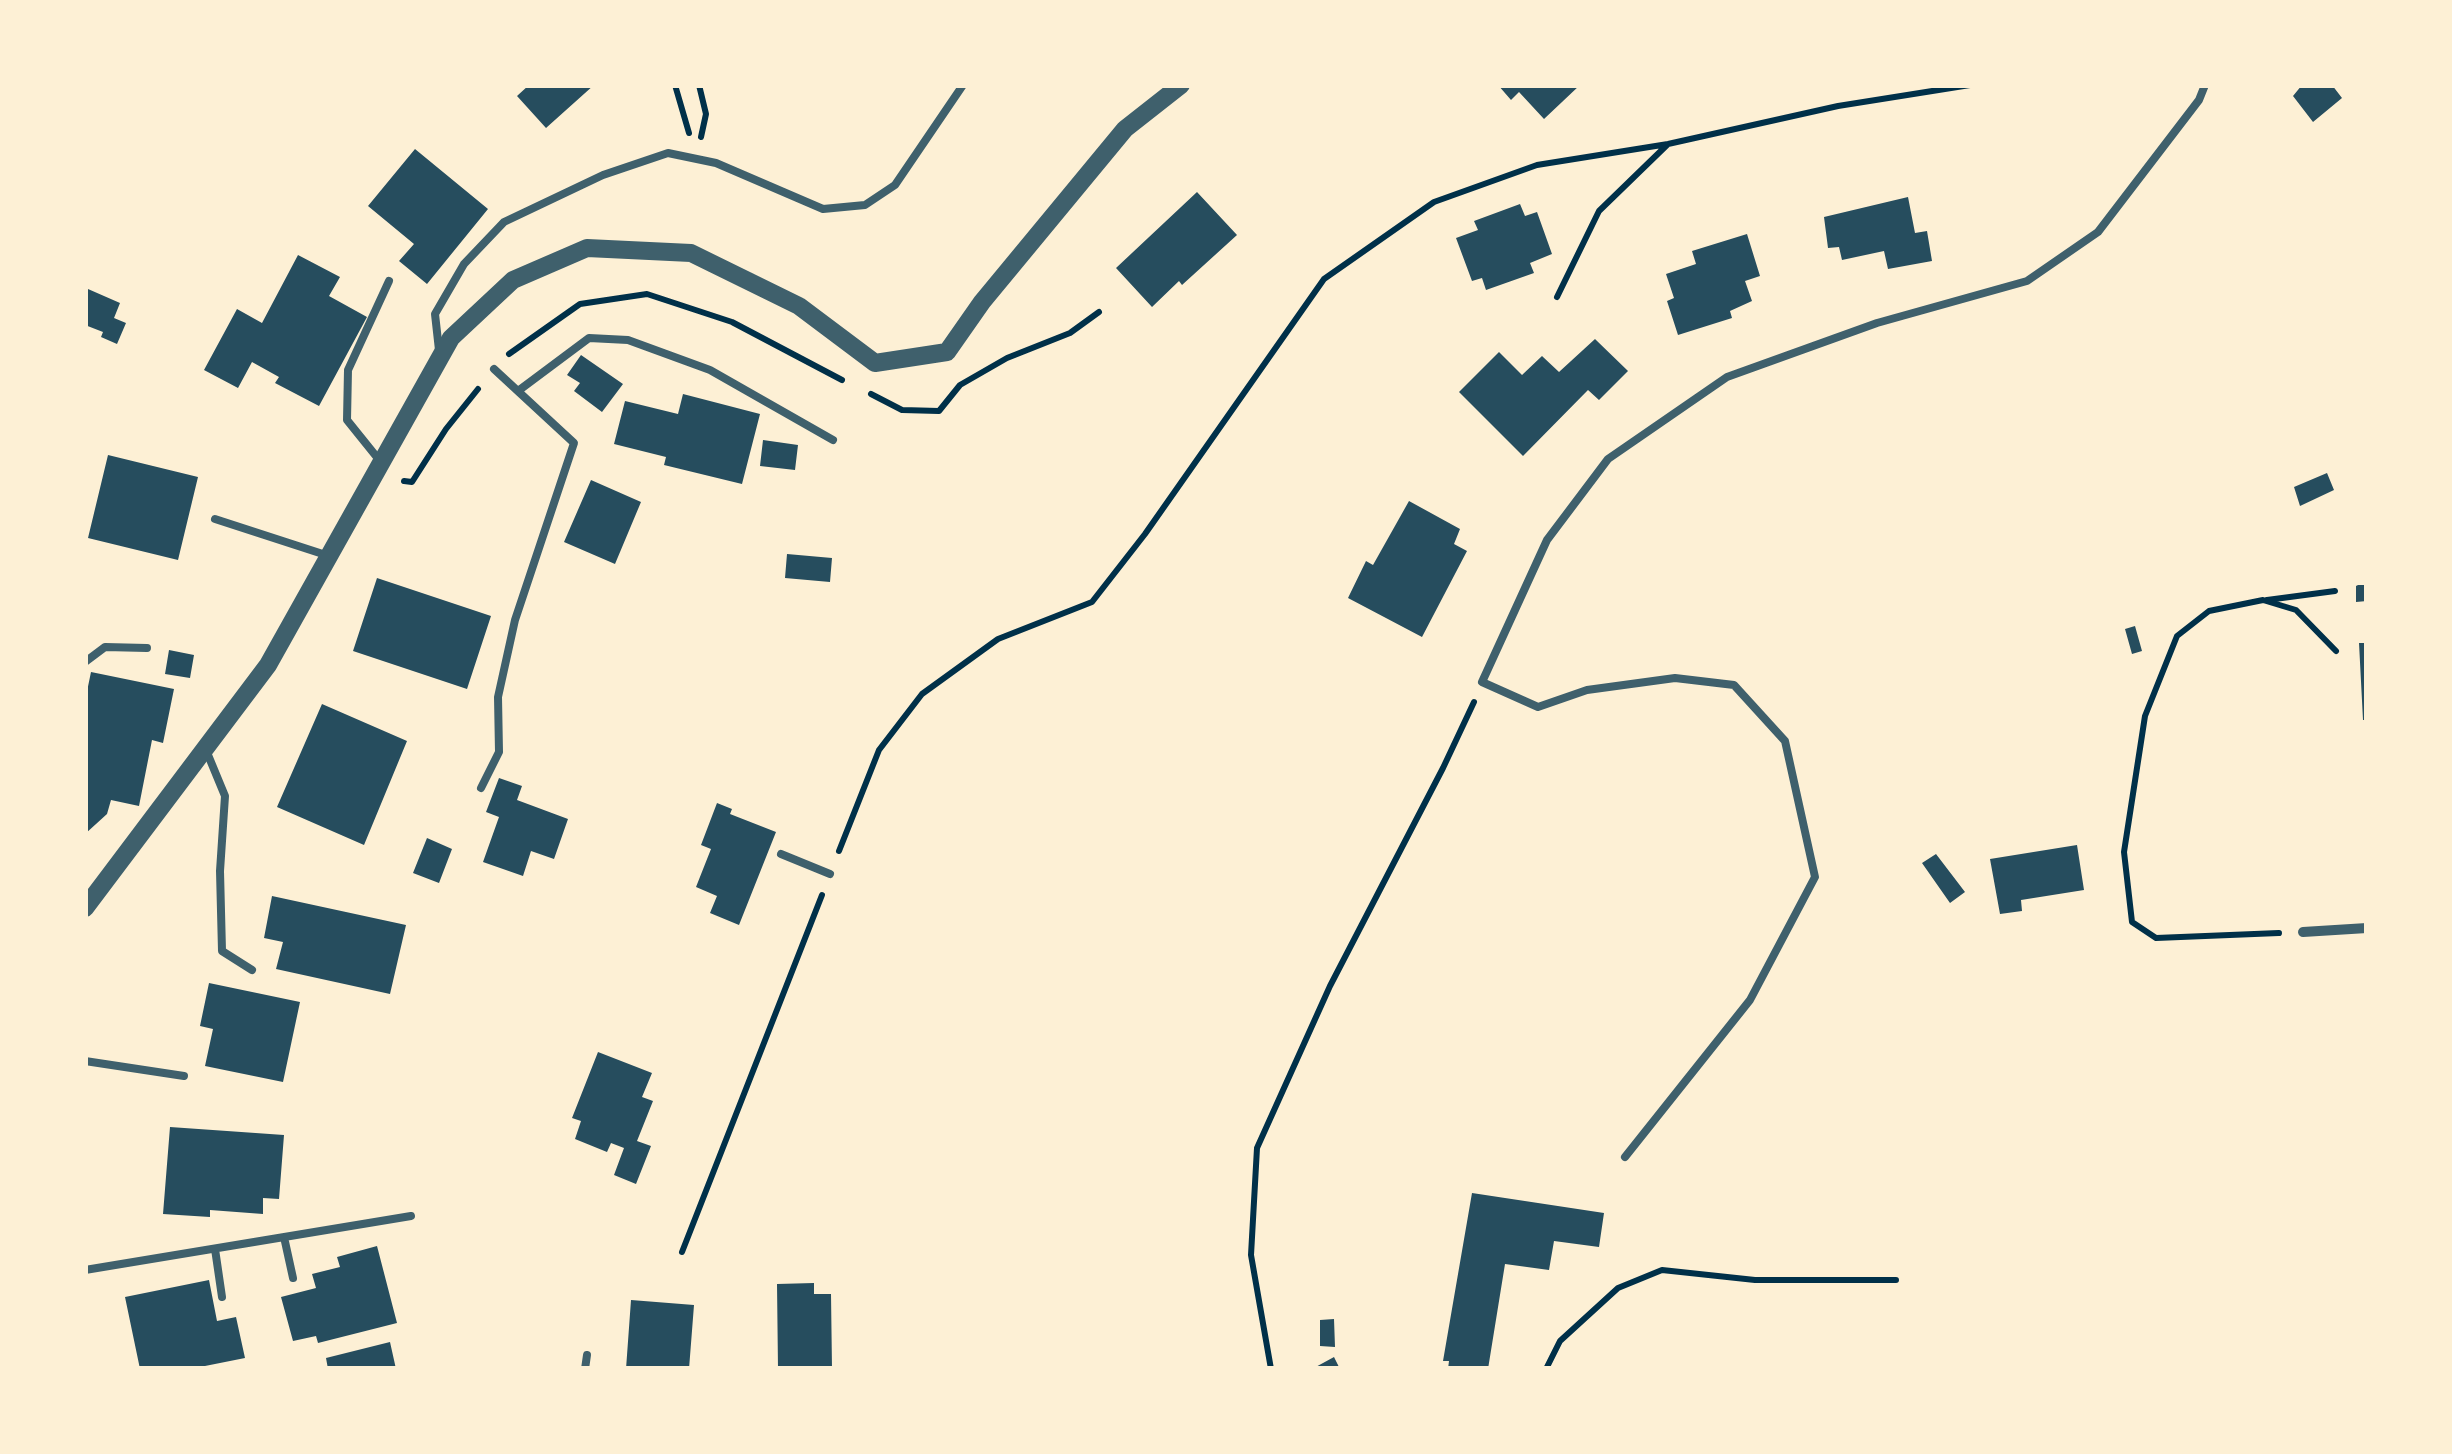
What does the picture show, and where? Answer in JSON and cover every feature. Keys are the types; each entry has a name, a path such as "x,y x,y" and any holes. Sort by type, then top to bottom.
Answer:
{"street":[{"path":"85,908 268,665 450,338 513,280 586,248 690,254 799,306 875,362 947,352 982,302 1126,128 1181,85"},
{"path":"2303,932 2367,928"}],"lane":[{"path":"440,357 435,314 464,264 504,222 603,175 668,153 716,163 823,209 865,206 894,184 963,85"},
{"path":"1624,1157 1750,1000 1815,877 1785,742 1734,685 1676,678 1587,690 1538,707 1482,682 1547,540 1608,458 1727,377 1877,323 2027,280 2098,232 2199,100 2204,85"},
{"path":"381,462 347,420 348,370 389,281"},
{"path":"518,391 589,338 628,340 710,370 833,440"},
{"path":"481,788 499,752 498,696 515,620 574,443 494,369"},
{"path":"215,518 329,556"},
{"path":"85,662 105,647 147,648"},
{"path":"205,748 224,796 220,871 222,951 252,970"},
{"path":"780,854 830,874"},
{"path":"85,1060 184,1076"},
{"path":"85,1270 411,1216"},
{"path":"284,1237 293,1278"},
{"path":"214,1248 222,1297"},
{"path":"585,1369 587,1355"}],"path":[{"path":"675,85 696,159"},
{"path":"696,159 706,114 699,85"},
{"path":"682,1252 878,750 922,694 998,639 1092,602 1145,534 1324,278 1434,202 1537,165 1668,144 1838,106 1970,85"},
{"path":"1556,297 1599,211 1668,144"},
{"path":"2303,932 2156,938 2132,922 2124,852 2145,716 2176,636 2209,611 2335,591"},
{"path":"2263,600 2296,610 2336,651"},
{"path":"1271,1369 1251,1255 1257,1148 1330,986 1443,768 1482,682"},
{"path":"1546,1369 1560,1341 1618,1288 1662,1270 1755,1280 1896,1280"}],"building":[{"path":"529,85 594,85 546,128 517,96"},
{"path":"1498,85 1580,85 1544,119 1519,92 1511,100"},
{"path":"2302,85 2332,85 2342,98 2313,122 2293,96"},
{"path":"415,149 488,209 427,284 399,261 414,244 368,206"},
{"path":"1197,192 1237,235 1152,307 1116,268"},
{"path":"1908,197 1915,233 1927,231 1932,261 1888,269 1884,251 1842,260 1839,247 1828,248 1824,217"},
{"path":"1520,204 1525,216 1537,212 1552,254 1530,263 1534,273 1486,290 1482,278 1472,281 1456,238 1478,230 1474,221"},
{"path":"1747,234 1760,276 1745,281 1752,301 1730,311 1732,318 1678,335 1667,301 1674,298 1666,274 1696,264 1692,251"},
{"path":"298,255 340,277 329,296 367,317 319,406 275,383 279,377 252,362 238,388 204,370 237,309 262,323"},
{"path":"88,289 120,303 114,318 126,323 117,344 101,337 103,332 85,325"},
{"path":"1595,339 1628,371 1599,400 1588,390 1523,456 1459,392 1499,352 1522,375 1542,356 1559,372"},
{"path":"581,355 623,384 602,412 574,391 580,383 567,375"},
{"path":"683,394 760,414 742,484 664,465 666,457 614,444 625,401 678,414"},
{"path":"763,440 798,445 795,470 760,466"},
{"path":"108,455 198,477 178,560 88,538"},
{"path":"2327,473 2334,490 2300,506 2294,487"},
{"path":"591,480 641,502 615,564 564,542"},
{"path":"1409,501 1460,529 1454,544 1467,551 1422,637 1348,598 1366,561 1373,565"},
{"path":"787,554 832,558 830,582 785,578"},
{"path":"377,578 491,616 467,689 353,651"},
{"path":"2358,585 2367,585 2367,601 2356,602"},
{"path":"2135,626 2142,651 2132,654 2125,629"},
{"path":"2359,643 2367,643 2367,720 2363,720"},
{"path":"169,650 194,655 190,678 165,674"},
{"path":"91,672 174,689 163,743 152,740 139,806 111,800 107,814 85,834 85,701"},
{"path":"322,704 407,741 364,845 277,807"},
{"path":"499,778 522,786 517,800 568,819 554,859 531,851 523,876 483,862 499,817 486,812"},
{"path":"717,803 732,809 730,814 776,832 739,925 710,913 717,896 696,887 711,849 701,845"},
{"path":"427,838 452,849 439,883 413,873"},
{"path":"2077,845 2084,890 2021,900 2022,911 2000,914 1990,859"},
{"path":"1936,854 1965,892 1950,903 1922,863"},
{"path":"272,896 406,925 390,994 276,969 283,942 264,938"},
{"path":"209,983 300,1002 283,1082 205,1066 213,1029 200,1026"},
{"path":"598,1052 652,1073 642,1097 653,1101 637,1141 651,1146 636,1184 614,1175 624,1148 611,1143 607,1152 575,1139 581,1121 572,1118"},
{"path":"170,1127 284,1135 279,1199 263,1198 263,1214 210,1210 210,1217 163,1214"},
{"path":"1472,1193 1604,1213 1599,1247 1554,1241 1549,1270 1505,1264 1488,1369 1448,1369 1449,1361 1443,1361"},
{"path":"377,1246 397,1323 318,1343 316,1336 293,1341 281,1297 316,1288 312,1274 340,1267 337,1257"},
{"path":"209,1280 217,1321 236,1317 245,1358 190,1369 140,1369 125,1297"},
{"path":"814,1283 814,1294 831,1294 832,1369 778,1369 777,1284"},
{"path":"631,1300 694,1305 689,1369 626,1369"},
{"path":"1334,1319 1335,1347 1320,1346 1320,1320"},
{"path":"390,1342 396,1369 328,1369 326,1358"},
{"path":"1334,1357 1340,1369 1312,1369"}]}
